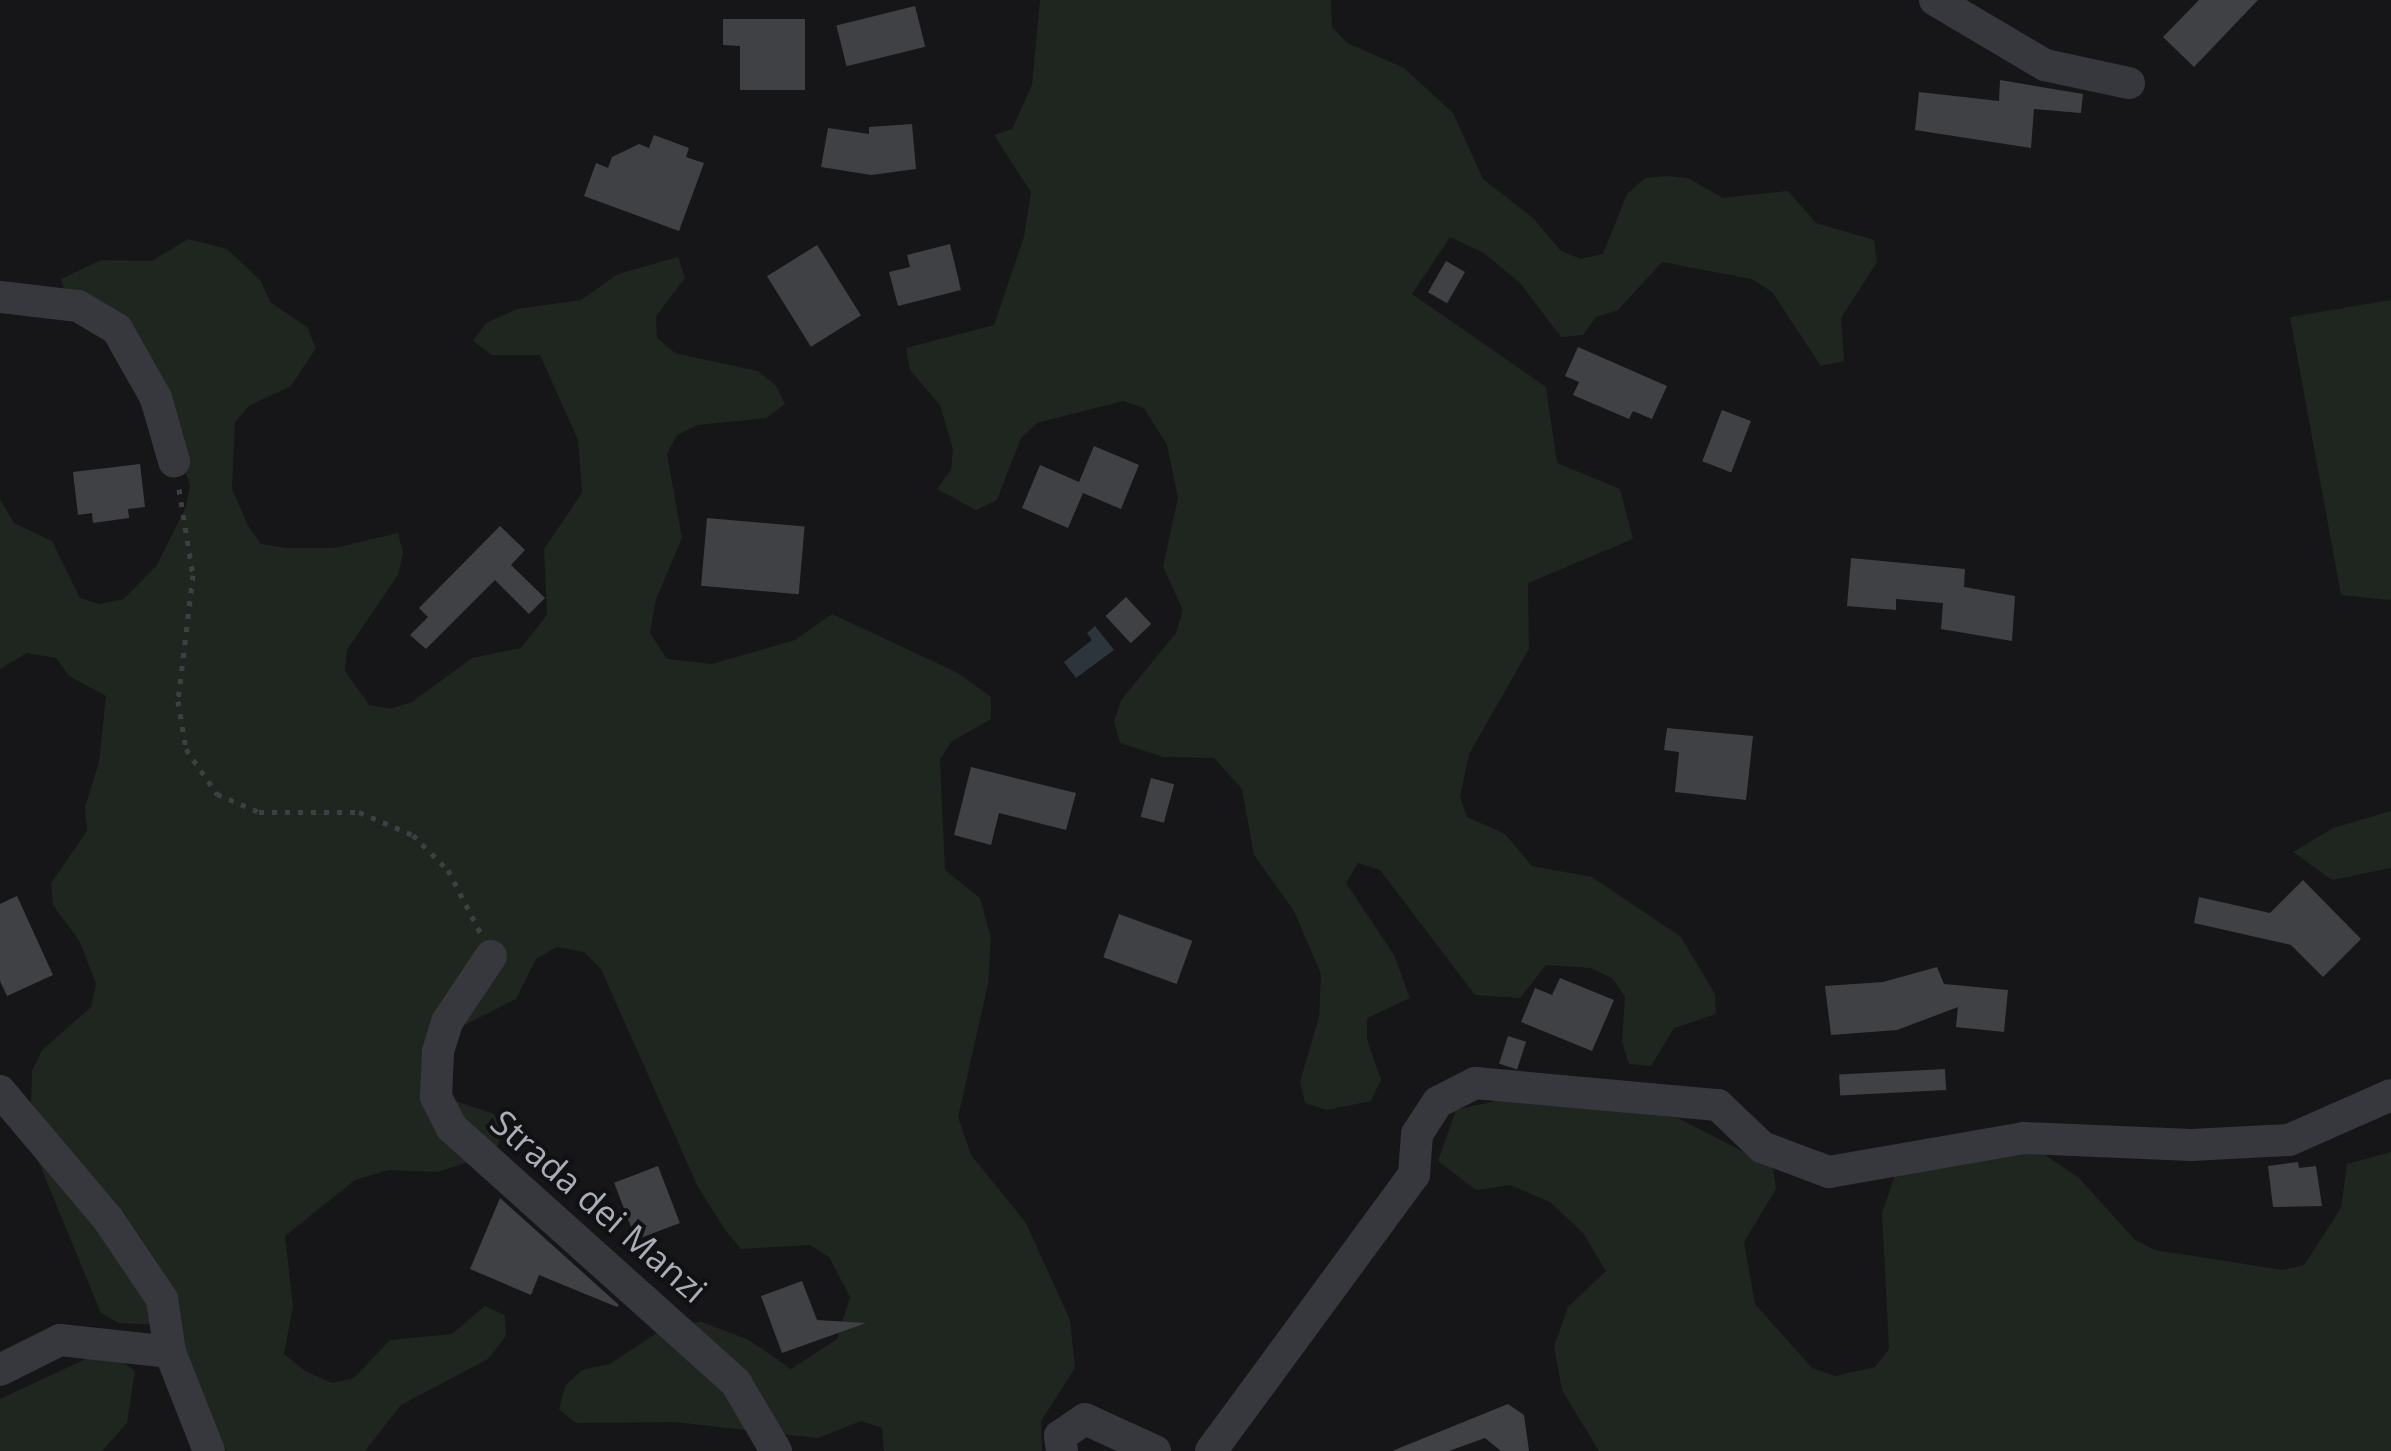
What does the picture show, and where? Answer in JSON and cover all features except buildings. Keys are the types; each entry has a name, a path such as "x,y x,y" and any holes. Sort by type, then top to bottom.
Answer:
{"street":[{"path":"1935,0 2045,65 2130,82"},
{"path":"0,297 78,306 117,328 156,398 174,461"},
{"name":"Strada dei Manzi","path":"491,956 447,1022 438,1052 436,1097 451,1127 736,1384 776,1451"},
{"path":"1211,1451 1414,1175 1416,1134 1438,1102 1475,1083 1718,1105 1762,1148 1829,1172 2024,1138 2191,1145 2289,1140 2391,1095"},
{"path":"0,1091 108,1219 162,1299 170,1352 209,1451"},
{"path":"0,1370 60,1340 170,1352"},
{"path":"1062,1451 1060,1436 1085,1419 1154,1451"}],"path":[{"path":"174,461 193,575 178,702 186,749 217,794 260,812 358,812 414,834 448,870 491,956"}],"shaded area":[{"path":"1040,0 1331,0 1332,27 1347,43 1404,68 1453,113 1483,179 1533,218 1561,251 1581,259 1603,254 1627,194 1645,178 1666,176 1688,178 1723,198 1788,191 1816,223 1874,240 1877,262 1841,318 1844,361 1821,366 1772,292 1752,279 1662,262 1618,310 1596,317 1583,335 1561,337 1520,283 1484,253 1450,237 1412,294 1546,387 1557,463 1620,489 1633,539 1528,583 1529,649 1469,754 1460,797 1467,817 1505,834 1532,866 1592,877 1681,937 1715,994 1716,1014 1674,1028 1651,1066 1629,1064 1622,1042 1625,997 1612,978 1590,968 1546,965 1520,998 1475,995 1380,870 1358,863 1346,883 1394,955 1410,998 1367,1018 1367,1039 1381,1080 1371,1101 1327,1110 1305,1103 1300,1082 1319,1017 1321,974 1294,911 1254,855 1242,789 1214,758 1164,757 1120,743 1114,722 1121,700 1176,633 1183,610 1163,567 1178,498 1167,445 1144,408 1123,401 1037,423 1021,438 997,500 976,510 937,489 951,470 953,449 940,405 910,370 906,348 994,325 1024,237 1031,192 994,135 1012,129 1032,85"},
{"path":"188,239 227,249 261,281 270,302 307,327 316,348 291,386 249,406 235,422 232,489 248,526 261,544 287,548 335,548 398,533 403,553 398,575 347,650 345,671 369,705 390,709 412,702 472,658 521,648 547,615 544,549 582,493 578,440 540,355 492,355 473,341 486,323 517,309 581,300 618,274 678,257 685,278 656,316 657,338 675,353 758,371 776,386 785,404 766,418 697,425 677,435 667,454 682,538 656,599 650,633 667,659 712,664 795,640 832,614 958,673 991,697 991,719 951,742 940,760 945,870 980,898 991,938 988,984 958,1117 971,1155 1026,1223 1070,1320 1075,1368 1041,1421 1042,1451 884,1451 882,1428 861,1421 818,1438 675,1422 576,1423 559,1409 565,1386 582,1370 610,1364 669,1325 702,1322 749,1340 791,1369 837,1339 850,1297 829,1257 810,1245 741,1249 698,1187 601,969 584,952 557,947 536,959 516,999 445,1035 452,1100 494,1114 502,1134 494,1154 437,1172 389,1170 355,1180 285,1236 293,1306 284,1354 305,1371 332,1383 354,1378 390,1340 452,1334 485,1306 505,1315 506,1336 488,1359 401,1405 365,1451 226,1451 164,1325 119,1323 101,1313 30,1141 32,1071 42,1050 91,1007 96,984 80,942 53,905 51,883 87,831 85,808 99,762 106,696 69,676 56,658 27,653 0,669 0,499 14,523 52,541 80,598 99,604 124,599 157,565 186,507 190,485 176,445 142,410 124,344 68,302 61,279 101,260 152,261"},
{"path":"2391,300 2390,600 2341,595 2290,317"},
{"path":"1095,626 1114,650 1076,678 1064,662 1092,640 1087,633"},
{"path":"2391,811 2391,868 2332,880 2293,852 2333,828"},
{"path":"1504,1099 1678,1118 1773,1167 1776,1189 1744,1242 1755,1304 1812,1368 1835,1376 1875,1367 1889,1349 1882,1213 1896,1172 2024,1152 2045,1155 2079,1178 2135,1240 2155,1250 2283,1270 2304,1265 2341,1208 2347,1164 2391,1152 2391,1451 1599,1451 1562,1390 1554,1347 1568,1307 1606,1271 1583,1233 1550,1202 1510,1185 1476,1190 1438,1161 1456,1110"},
{"path":"92,1356 113,1356 135,1371 127,1423 102,1451 0,1451 0,1399"}]}
